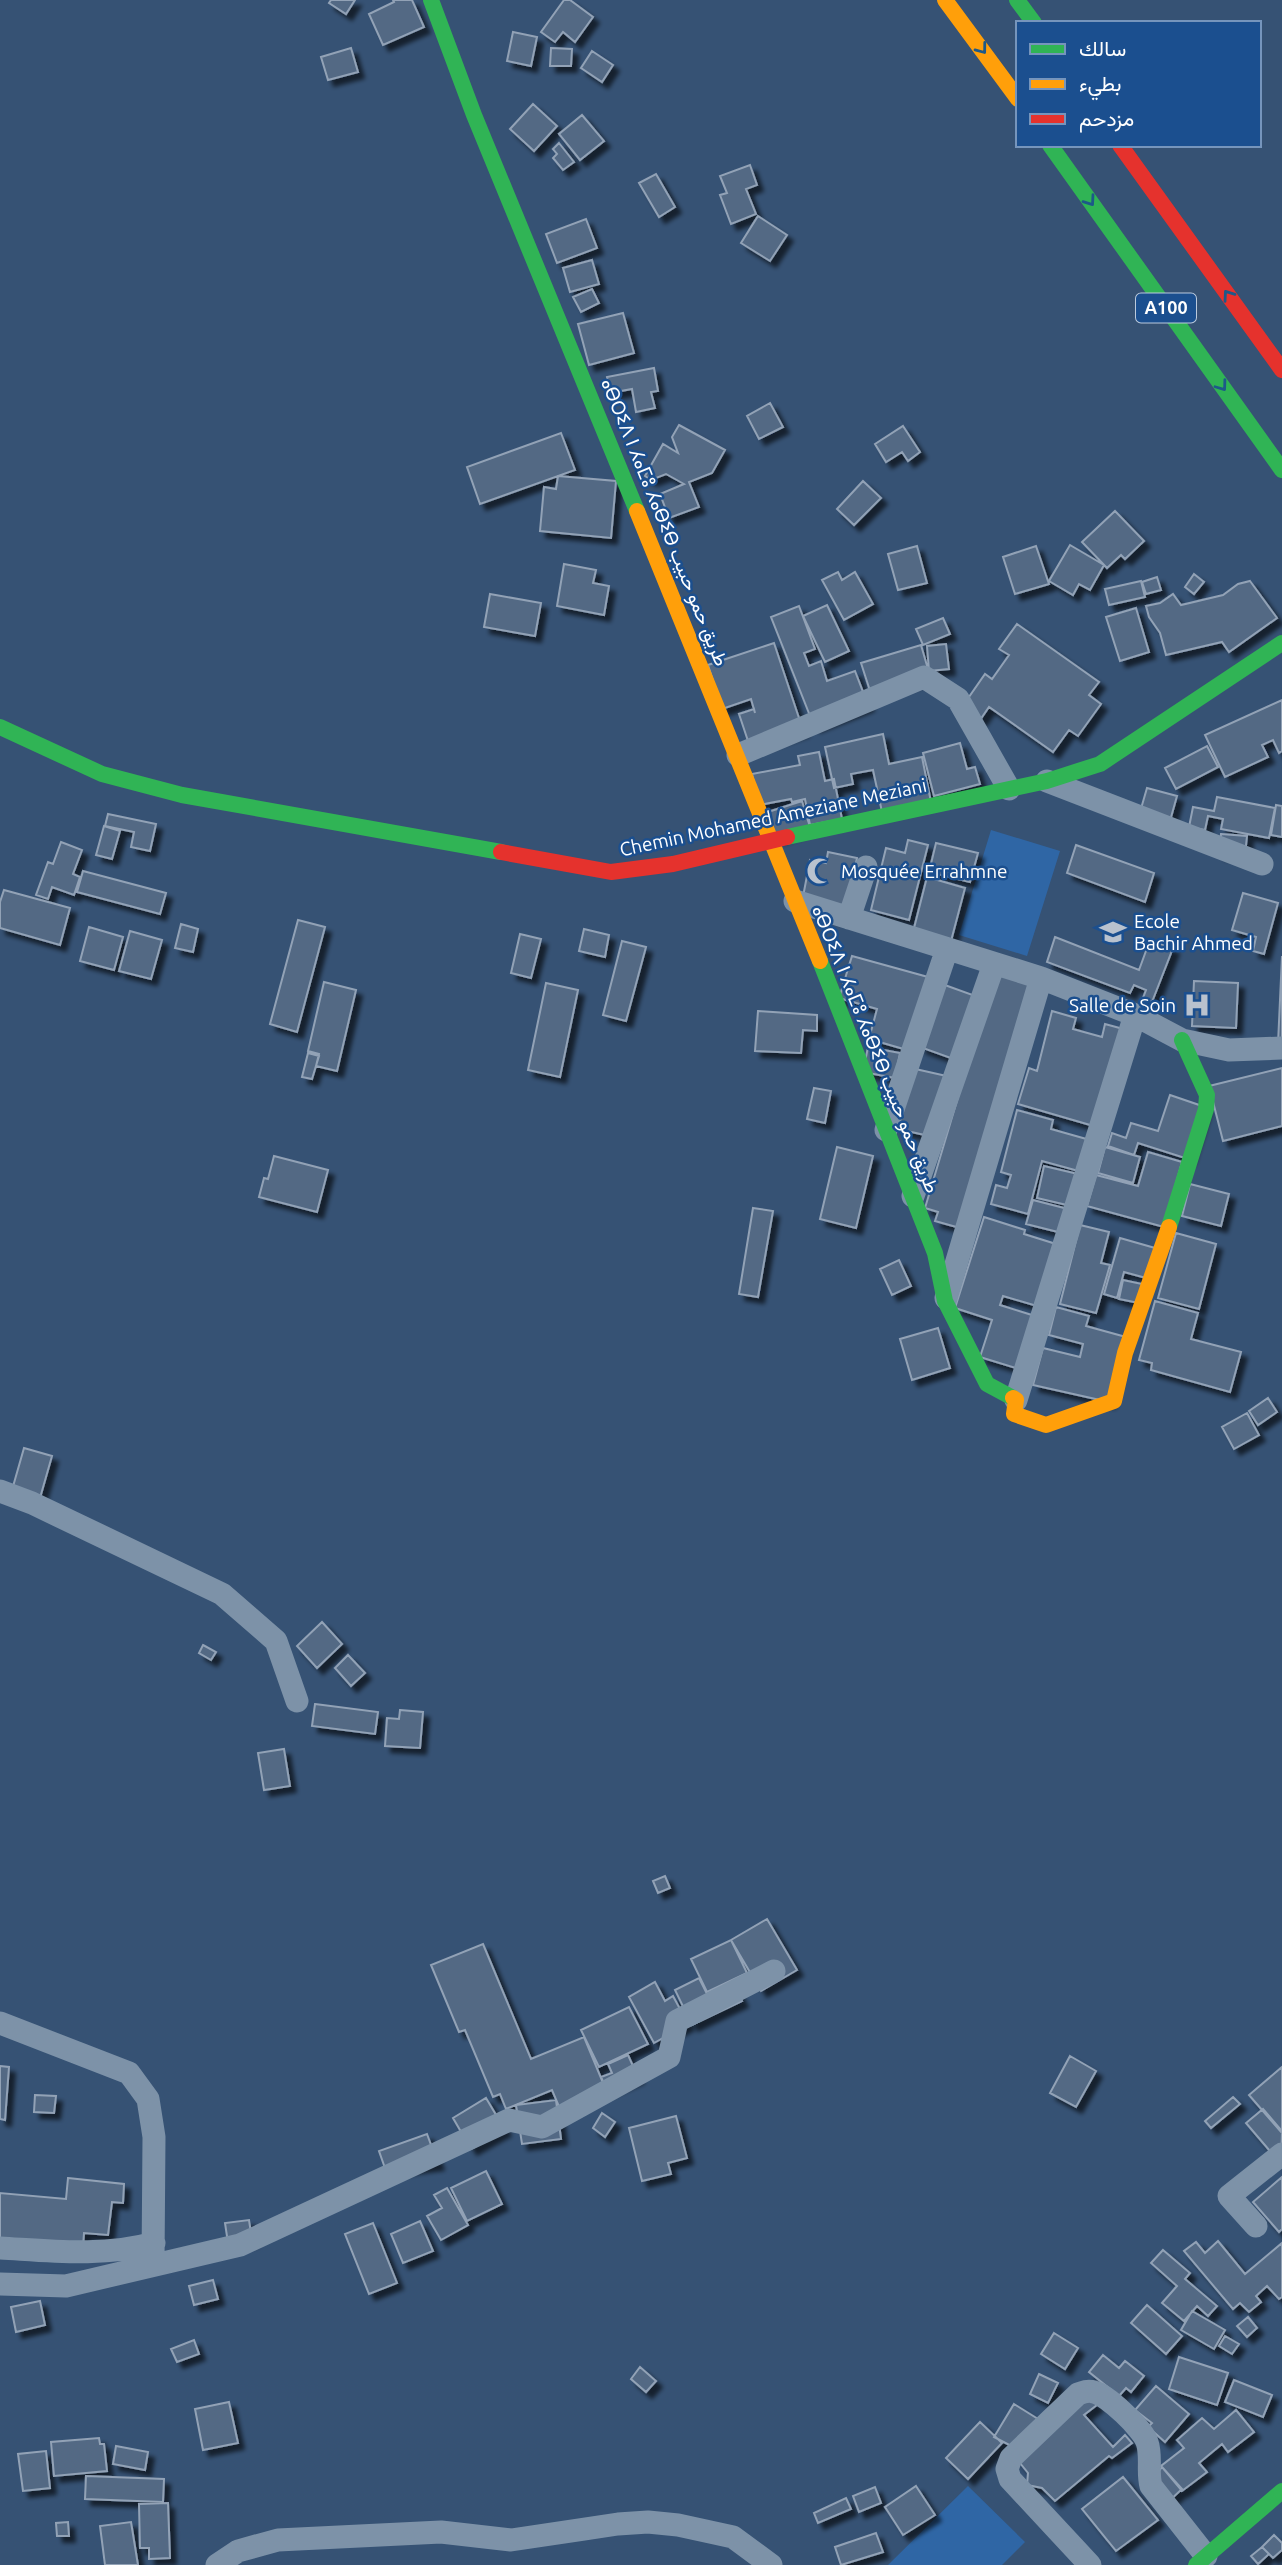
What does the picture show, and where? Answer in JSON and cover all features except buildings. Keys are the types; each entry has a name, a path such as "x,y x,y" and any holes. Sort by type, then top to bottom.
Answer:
{"main road":[{"name":"ⴰⴱⵔⵉⴷ ⵏ ⵃⴰⵎⵓ ⵃⴰⴱⵉⴱ طريق حمو حبيب","path":"431,0 474,115 738,755 913,1196 935,1253 945,1301 987,1384 1016,1400 1014,1414 1046,1425 1114,1401 1125,1353 1206,1109 1207,1095 1182,1040"},
{"path":"945,0 1016,96"},
{"path":"1017,0 1033,21"},
{"name":"A100","path":"1051,147 1282,470"},
{"name":"A100","path":"1121,147 1282,370"},
{"name":"Chemin Mohamed Ameziane Meziani","path":"0,727 102,774 181,794 611,872 673,864 771,840 1047,781 1100,764 1282,643"},
{"path":"1201,2560 1282,2491"}],"street":[{"path":"738,755 925,677 958,699 1009,789"},
{"path":"1047,781 1262,864"},
{"path":"849,918 866,867"},
{"path":"795,901 1041,978 1135,1015 1182,1040 1229,1050 1282,1048"},
{"path":"886,1130 947,949"},
{"path":"913,1196 994,964"},
{"path":"945,1301 1041,978"},
{"path":"1016,1400 1135,1015"},
{"path":"0,1491 32,1503 222,1594 276,1641 297,1701"},
{"path":"0,2248 82,2253 125,2250 153,2253 240,2245 509,2120 542,2127 669,2057 677,2021 774,1971"},
{"path":"0,2023 129,2073 148,2099 154,2137 153,2253"},
{"path":"1256,2226 1229,2196 1282,2154"},
{"path":"0,2284 66,2286 153,2253"},
{"path":"1090,2565 1010,2479 1007,2469 1011,2458 1068,2403 1078,2394 1088,2391 1101,2395 1146,2437 1151,2486 1201,2560"},
{"path":"217,2565 238,2551 278,2540 441,2532 511,2540 648,2522 678,2525 733,2537 771,2565"}],"shaded area":[{"path":"991,830 1060,851 1027,956 959,935"},
{"path":"968,2486 1025,2542 1002,2565 888,2565"}],"traffic: fast":[{"path":"431,0 474,115 637,511"},
{"path":"1017,0 1033,21"},
{"path":"1051,147 1282,470"},
{"path":"787,837 1047,781 1100,764 1282,643"},
{"path":"0,727 102,774 182,795 501,852"},
{"path":"820,961 935,1253 945,1301 987,1384 1013,1398"},
{"path":"1169,1227 1206,1109 1207,1095 1182,1040"},
{"path":"1196,2565 1282,2491"}],"traffic: slow":[{"path":"945,0 1016,96"},
{"path":"637,511 820,961"},
{"path":"1013,1398 1016,1400 1014,1414 1046,1425 1114,1401 1125,1353 1169,1227"}],"traffic: jam":[{"path":"1121,147 1282,370"},
{"path":"501,852 611,872 673,864 787,837"}],"place":[{"name":"Mosquée Errahmne","path":"820,871"},
{"name":"Ecole Bachir Ahmed","path":"1113,932"},
{"name":"Salle de Soin","path":"1197,1005"}]}
